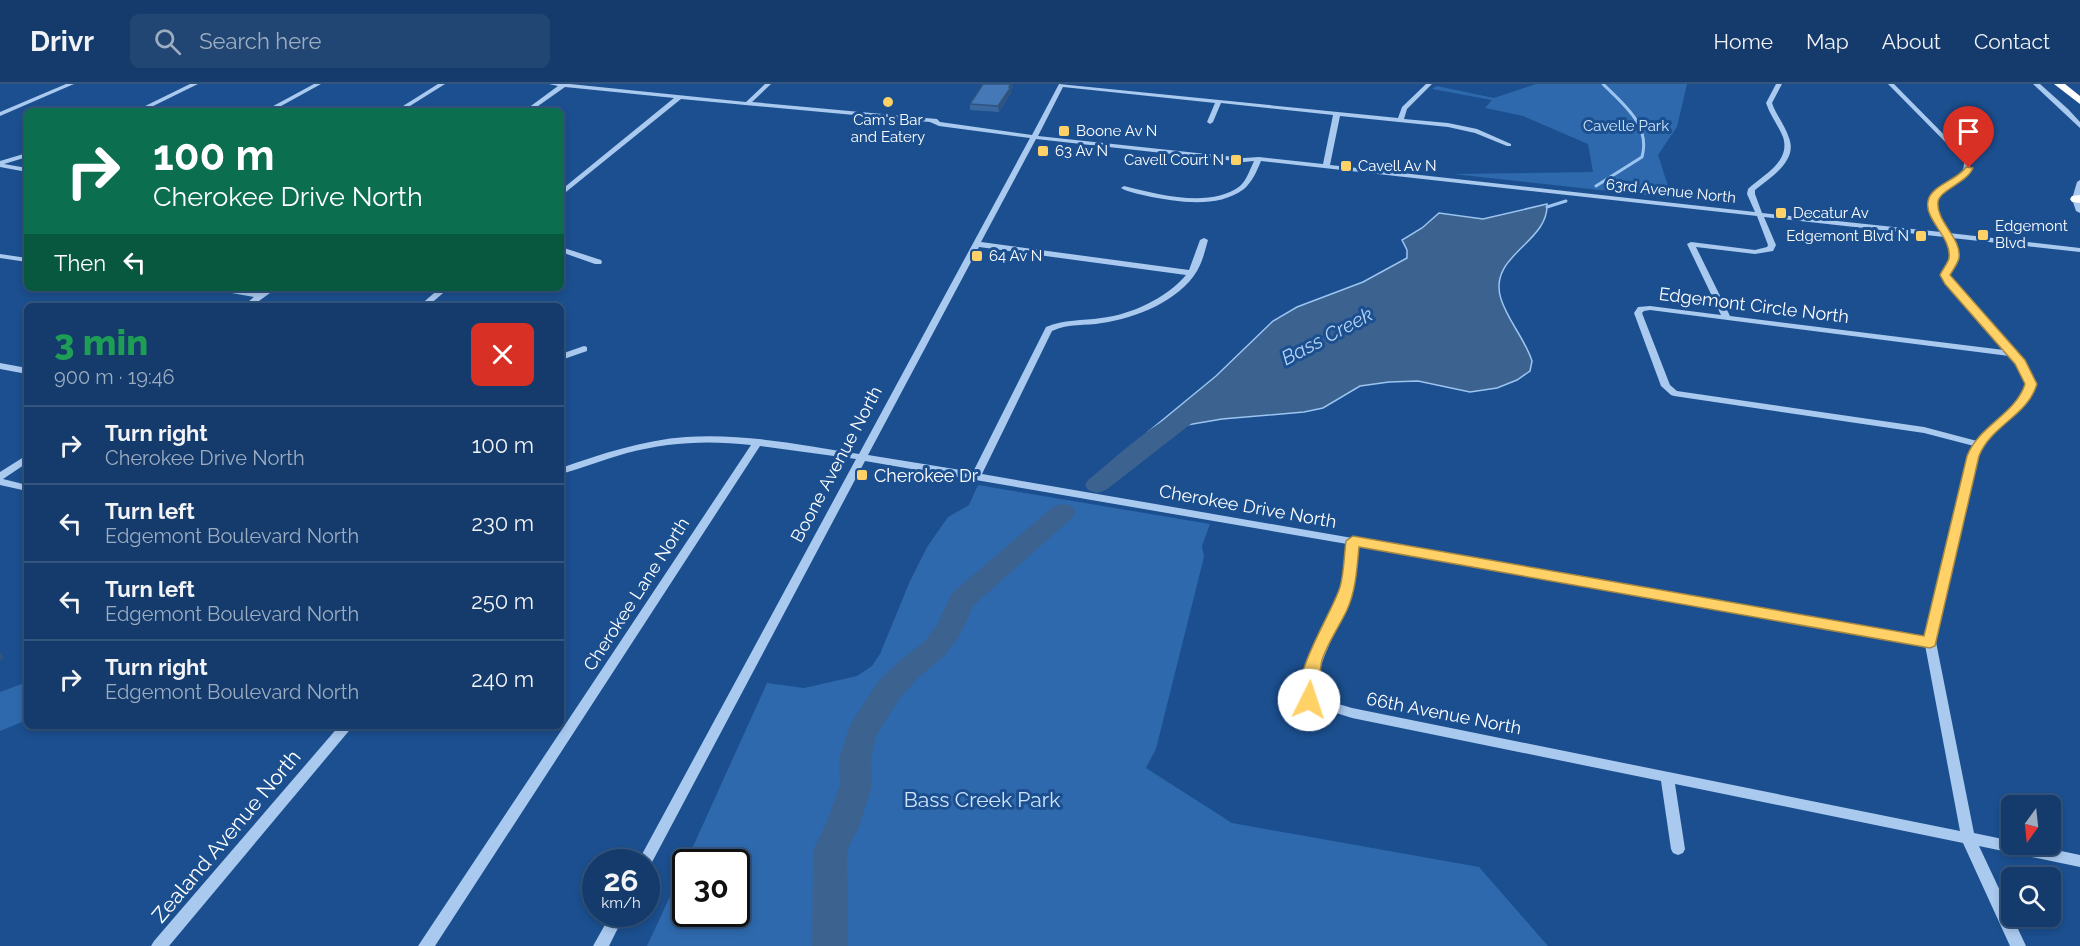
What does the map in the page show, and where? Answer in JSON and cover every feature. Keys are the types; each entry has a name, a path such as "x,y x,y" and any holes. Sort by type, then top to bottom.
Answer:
{"highway":[{"path":"2059,84 2080,101"}],"street":[{"path":"0,114 71,84"},
{"path":"144,108 195,84"},
{"path":"273,108 318,84"},
{"path":"403,108 442,84"},
{"name":"63rd Avenue North","path":"552,84 932,122 1177,153 1326,166 2080,250"},
{"path":"623,91 633,84"},
{"path":"747,104 768,84"},
{"path":"1400,120 1404,108 1429,84"},
{"path":"1727,318 1691,244 1764,252 1770,249 1772,245 1752,200 1752,189 1784,161 1789,147 1769,104 1779,84"},
{"path":"1891,84 1967,161 1969,168 1966,175 1936,194 1933,201 1934,213 1947,236 1954,258 1945,275 1948,282 2027,372 2031,384 2027,397 1978,444 1973,456 1930,642 1968,838 2019,946"},
{"path":"2036,84 2066,110 2080,126"},
{"path":"531,108 564,85"},
{"path":"1061,85 1468,128 1509,145"},
{"name":"Boone Avenue North","path":"652,849 1061,85"},
{"path":"564,192 679,97"},
{"path":"1210,122 1219,101"},
{"path":"1326,166 1337,113"},
{"path":"0,164 24,156"},
{"path":"1124,188 1173,198 1219,197 1240,188 1247,182 1259,159"},
{"path":"0,164 24,169"},
{"path":"976,476 1049,329 1065,324 1120,316 1166,296 1180,287 1191,273 1204,240"},
{"path":"976,244 1191,273"},
{"path":"564,250 598,262"},
{"path":"0,256 24,260"},
{"path":"233,291 262,296"},
{"path":"252,303 269,291"},
{"path":"427,303 441,291"},
{"name":"Edgemont Circle North","path":"1978,444 1924,430 1674,393 1666,386 1638,313 1641,309 1650,308 2012,354"},
{"path":"564,356 584,349"},
{"path":"0,366 24,370"},
{"name":"Cherokee Drive North","path":"564,470 626,449 656,443 715,439 758,442 976,476 1930,642"},
{"name":"Cherokee Lane North","path":"426,946 758,442"},
{"path":"0,477 24,460"},
{"path":"0,482 24,487"},
{"name":"66th Avenue North","path":"1353,541 1348,584 1340,609 1317,652 1310,675 1309,700 1352,713 2080,861"},
{"name":"Zealand Avenue North","path":"159,946 344,729"},
{"path":"1667,777 1678,849"},
{"path":"601,946 611,927"}],"green space":[{"name":"Cavelle Park","path":"1536,84 1687,84 1677,127 1658,155 1672,198 1453,174 1593,172 1588,144 1523,116 1485,108 1492,100 1432,89 1437,86 1494,98"},
{"name":"Bass Creek Park","path":"978,485 1210,524 1202,546 1204,557 1156,749 1146,768 1232,823 1479,867 1548,946 647,946 656,927 660,927 660,918 672,892 672,927 750,927 750,849 692,849 767,683 804,688 857,676 872,666 880,654 910,581 927,547 948,517 969,505"},
{"path":"24,683 24,721 0,731 0,692"}],"water":[{"path":"1547,204 1545,217 1539,229 1510,260 1499,284 1504,307 1532,361 1530,371 1517,380 1497,388 1470,392 1418,381 1360,386 1323,408 1304,412 1222,419 1181,426 1161,434 1148,432 1216,376 1273,321 1297,307 1363,282 1407,258 1407,250 1402,240 1422,228 1439,213 1483,219"}],"building":[{"path":"983,84 1011,84 1009,87 1011,87 998,106 970,104"}],"waterway":[{"name":"Bass Creek","path":"1596,186 1642,157 1644,145 1639,125 1627,107 1603,84"},
{"name":"Bass Creek","path":"1547,207 1566,201"},
{"name":"Bass Creek","path":"1097,485 1161,434 1190,416"},
{"name":"Bass Creek","path":"830,946 830,850 842,827 856,785 855,759 861,734 888,691 909,669 934,649 949,630 962,600 1063,512"}],"place":[{"name":"Cam's Bar and Eatery","path":"888,102"},
{"name":"Boone Av N","path":"1064,131"},
{"name":"63 Av N","path":"1043,151"},
{"name":"Cavell Court N","path":"1236,160"},
{"name":"Cavell Av N","path":"1346,166"},
{"name":"Decatur Av","path":"1781,213"},
{"name":"Edgemont Blvd","path":"1983,235"},
{"name":"Edgemont Blvd N","path":"1921,236"},
{"name":"64 Av N","path":"977,256"},
{"name":"Cherokee Dr","path":"862,475"}],"route":[{"path":"1309,700 1310,675 1317,652 1340,609 1348,584 1353,541 1930,642 1973,456 1978,444 1992,428 2027,397 2031,384 2027,372 2020,363 1948,282 1945,275 1954,258 1953,250 1945,229 1934,213 1933,201 1936,194 1966,175 1969,168"}]}
